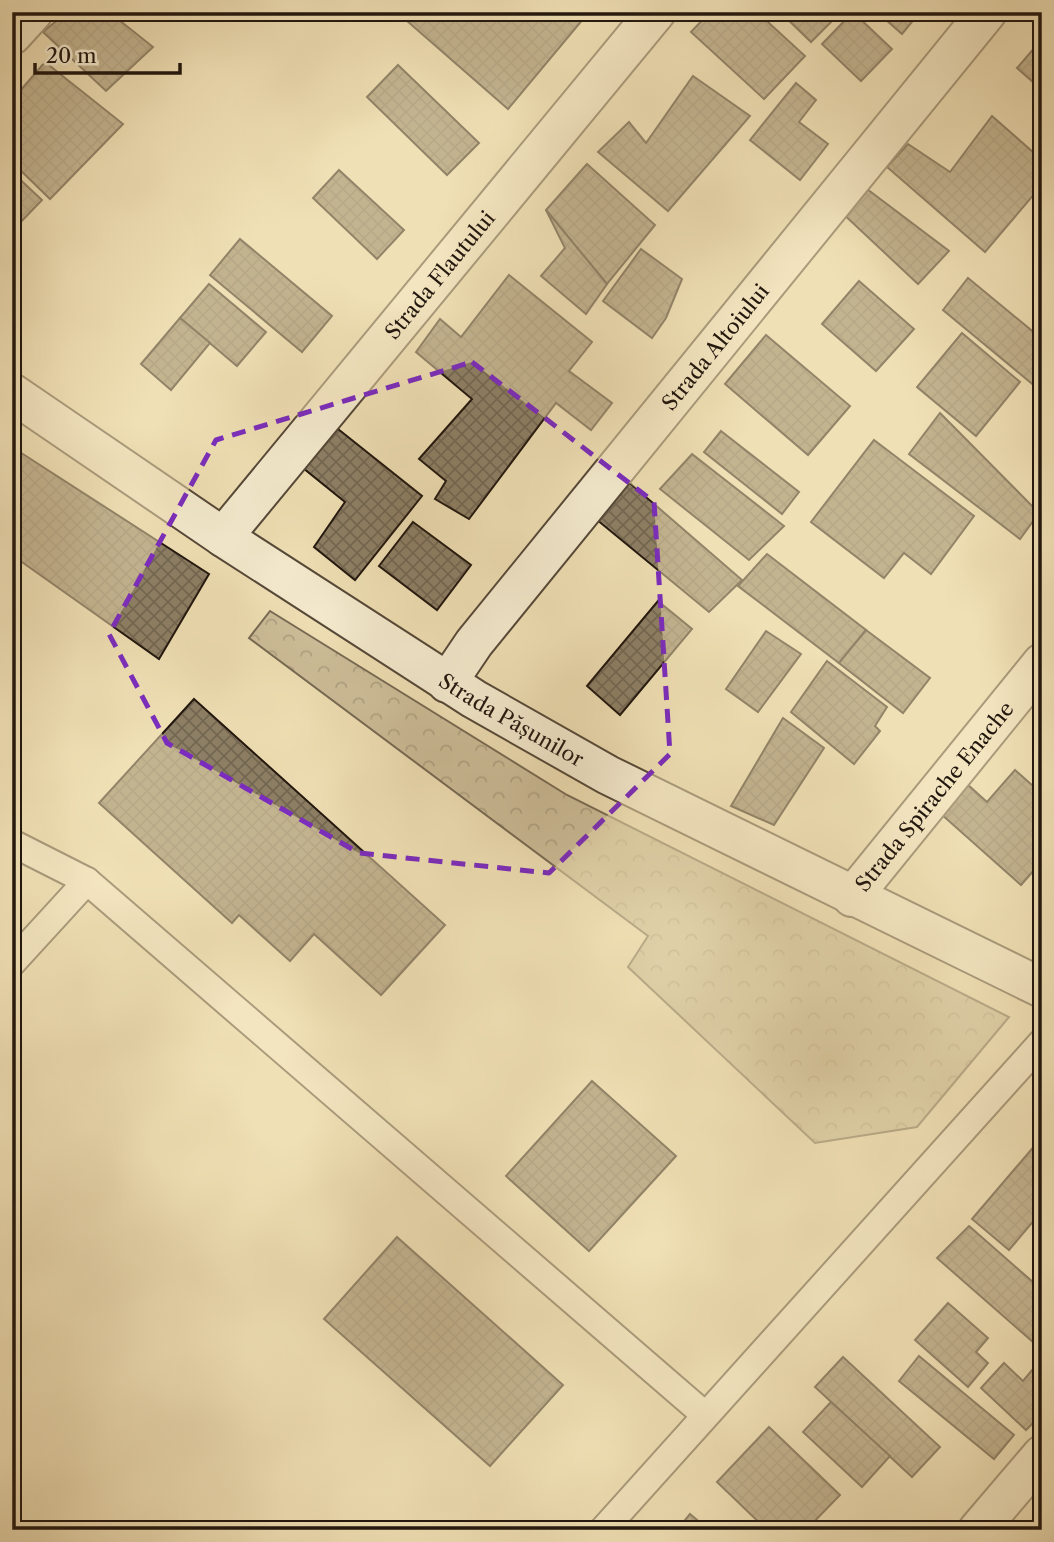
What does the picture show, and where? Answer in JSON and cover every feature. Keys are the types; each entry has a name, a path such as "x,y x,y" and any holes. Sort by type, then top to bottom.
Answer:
{"street":[{"path":"12,35 33,12"},
{"name":"Strada Flautului","path":"223,537 656,12"},
{"name":"Strada Altoiului","path":"447,683 482,632 987,12"},
{"name":"Strada Pășunilor","path":"12,393 223,537 447,683 608,775 1042,988"},
{"name":"Strada Spirache Enache","path":"852,897 1042,663"},
{"path":"978,1530 1042,1455"}],"lane":[{"path":"12,843 87,881 705,1415"},
{"path":"12,963 87,881"},
{"path":"603,1530 1042,1042"}],"highlighted area":[{"path":"472,362 654,502 670,754 549,873 359,853 167,743 109,634 216,440"}],"green space":[{"path":"270,611 567,795 1009,1017 917,1127 815,1143 628,967 648,936 249,638"}],"building":[{"path":"67,12 109,12 153,47 106,91 43,32"},
{"path":"415,12 589,12 508,109 407,21"},
{"path":"710,12 757,12 805,56 764,99 691,32"},
{"path":"780,12 833,12 837,16 811,42"},
{"path":"853,12 892,49 861,81 822,44"},
{"path":"877,12 920,12 902,34"},
{"path":"1042,39 1042,90 1017,68"},
{"path":"45,62 123,124 50,199 12,162 12,100"},
{"path":"398,65 479,143 447,175 367,97"},
{"path":"693,76 750,116 668,211 598,152 629,122 646,143"},
{"path":"796,83 816,100 799,122 828,144 800,180 750,140"},
{"path":"992,116 1042,160 1042,185 985,252 887,167 908,144 950,172"},
{"path":"587,164 655,225 607,284 546,210"},
{"path":"339,170 404,230 377,259 313,198"},
{"path":"12,172 42,200 14,229 12,227"},
{"path":"863,186 949,251 918,284 840,211"},
{"path":"546,210 607,284 586,314 541,276 565,248"},
{"path":"240,239 332,316 302,352 210,275"},
{"path":"641,249 682,279 666,318 652,338 603,301"},
{"path":"509,275 592,342 569,371 612,403 591,430 556,403 469,519 435,499 446,481 419,459 472,399 416,352 440,319 461,337"},
{"path":"968,278 1042,339 1042,392 943,310"},
{"path":"859,281 914,329 876,371 822,324"},
{"path":"209,284 266,332 237,366 180,318"},
{"path":"180,318 210,343 171,390 141,364"},
{"path":"962,333 1020,382 976,436 917,387"},
{"path":"766,335 850,406 808,455 725,384"},
{"path":"940,413 1039,513 1020,539 909,454"},
{"path":"333,425 422,496 355,580 314,547 345,502 303,468"},
{"path":"721,431 799,492 782,514 704,452"},
{"path":"874,440 974,516 931,574 904,553 884,578 811,522"},
{"path":"12,447 209,574 159,659 12,555"},
{"path":"692,454 784,526 749,560 660,489"},
{"path":"624,478 742,580 709,612 591,515"},
{"path":"413,522 471,565 437,610 379,566"},
{"path":"767,554 866,630 839,663 738,586"},
{"path":"658,601 692,629 620,715 587,686"},
{"path":"866,630 930,678 903,713 839,663"},
{"path":"766,631 801,654 758,712 726,689"},
{"path":"827,661 887,707 875,726 880,731 854,764 791,712"},
{"path":"194,699 445,925 381,995 314,934 290,961 239,915 232,923 99,803"},
{"path":"783,718 824,748 774,825 731,806"},
{"path":"1015,770 1042,794 1042,861 1021,885 941,814 967,784 987,802"},
{"path":"592,1081 676,1156 589,1251 506,1176"},
{"path":"1042,1137 1042,1211 1009,1250 972,1219"},
{"path":"969,1226 1042,1290 1042,1350 937,1258"},
{"path":"397,1237 563,1385 490,1466 324,1319"},
{"path":"948,1303 988,1338 976,1352 988,1363 968,1387 915,1340"},
{"path":"919,1356 1014,1435 994,1459 899,1381"},
{"path":"843,1357 940,1447 912,1477 815,1387"},
{"path":"1004,1363 1023,1381 1033,1369 1042,1377 1042,1414 1026,1430 981,1388"},
{"path":"831,1402 890,1456 862,1487 803,1432"},
{"path":"769,1427 840,1495 806,1530 767,1530 717,1482"},
{"path":"690,1514 709,1530 677,1530"}]}
